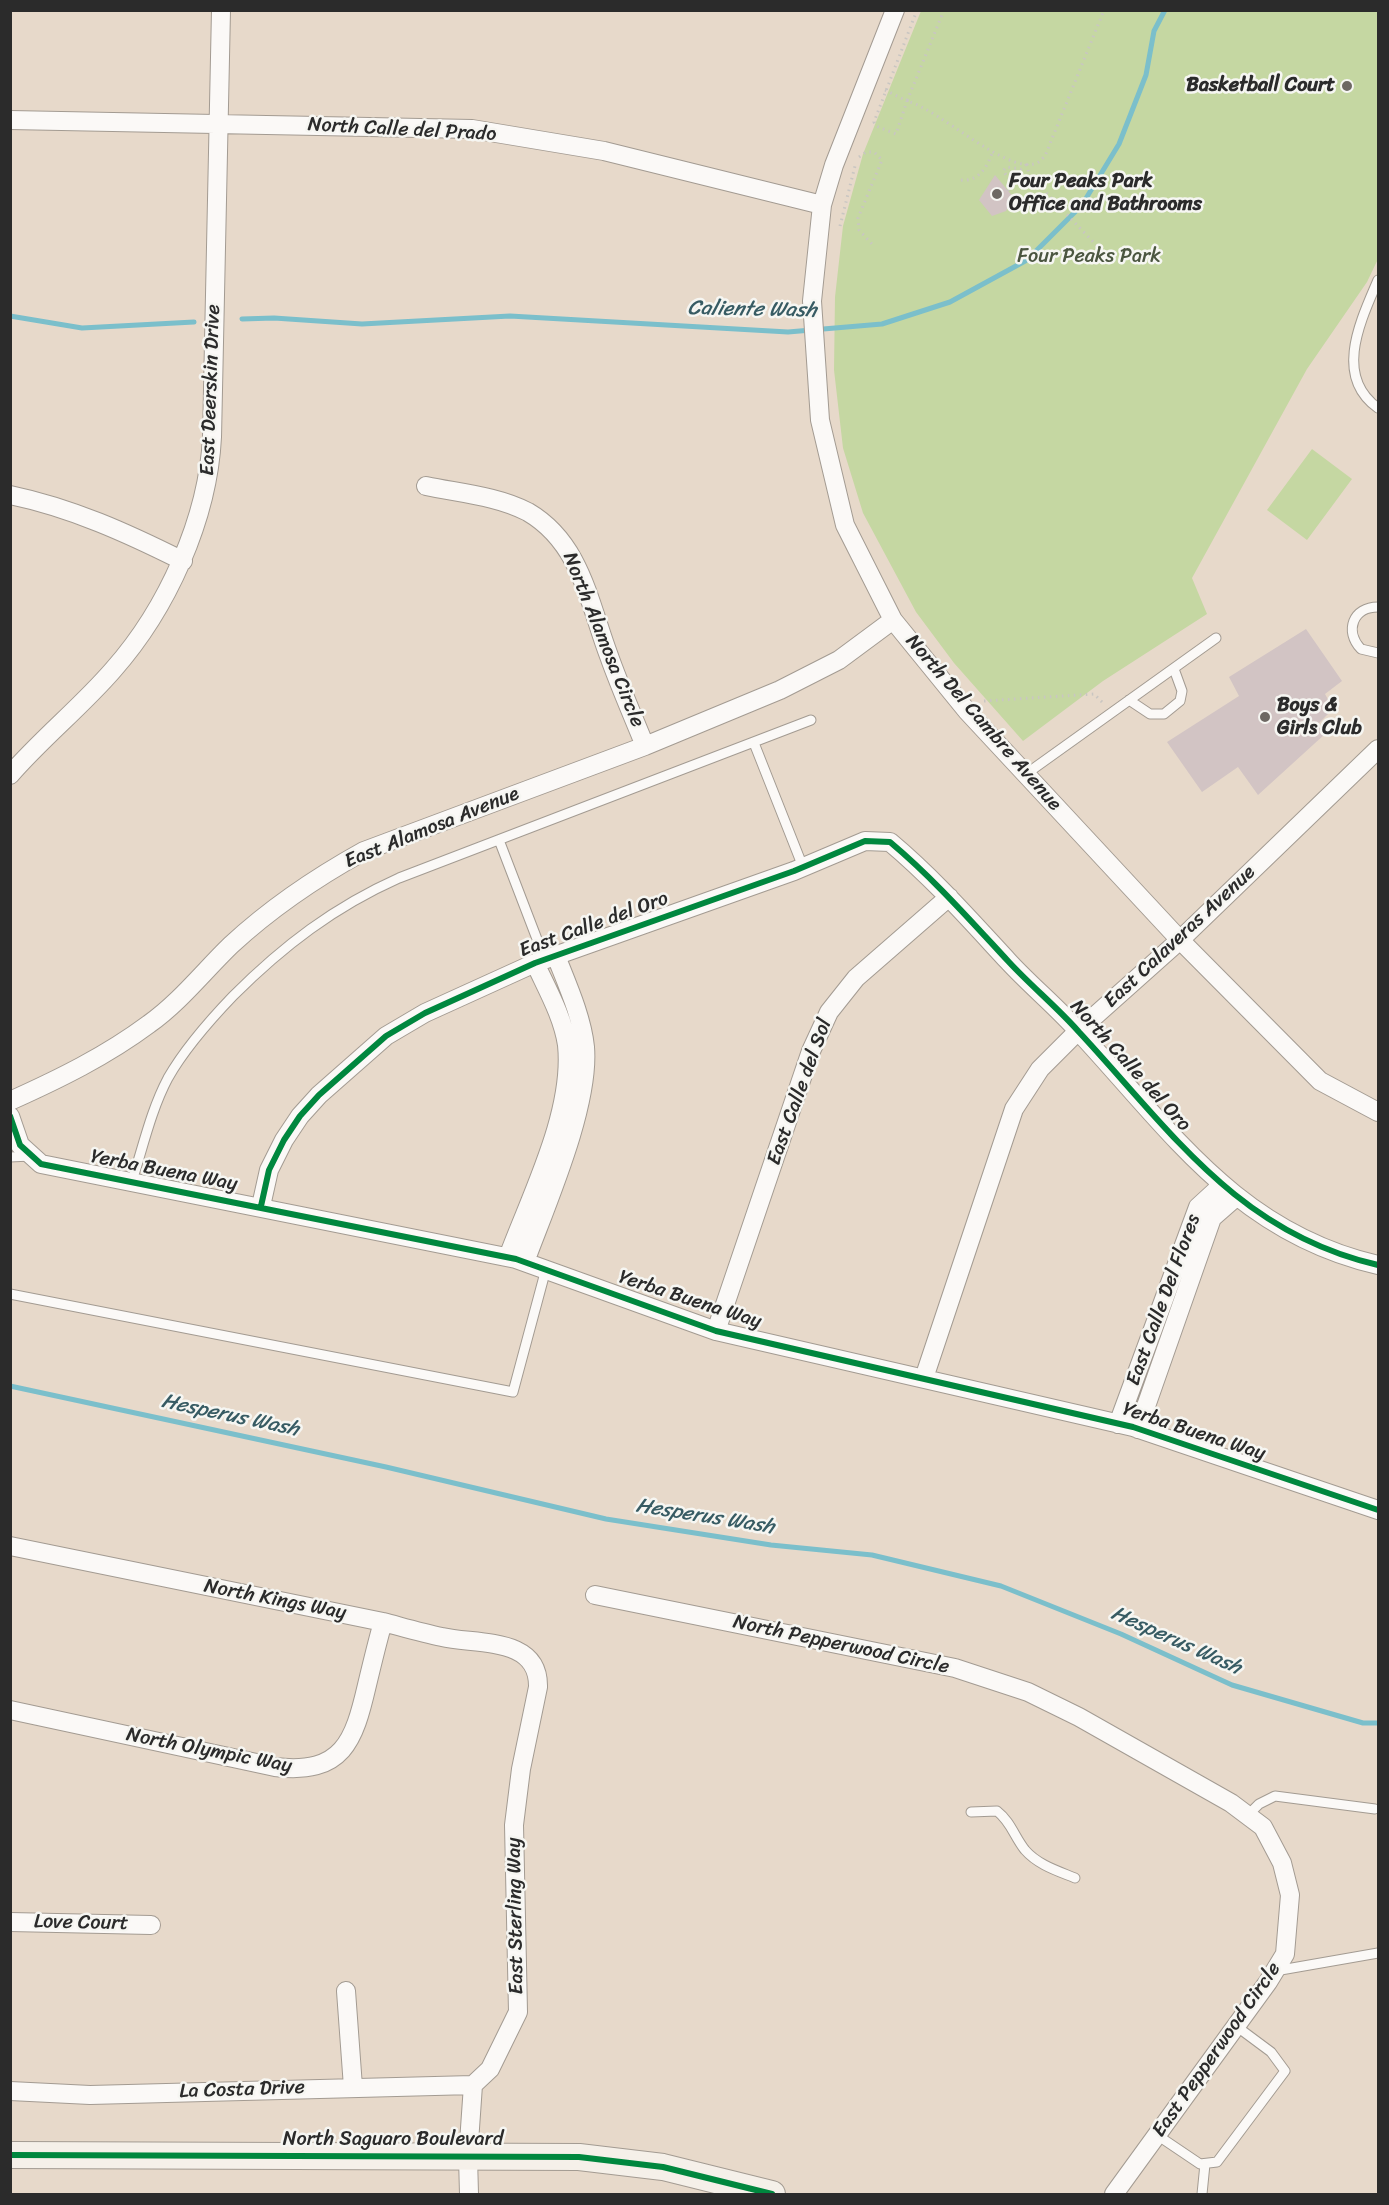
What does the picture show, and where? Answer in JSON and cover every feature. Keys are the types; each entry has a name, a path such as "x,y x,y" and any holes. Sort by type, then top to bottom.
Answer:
{"main road":[{"name":"North Saguaro Boulevard","path":"10,2155 579,2157 663,2167 772,2194"}],"street":[{"name":"East Deerskin Drive","path":"10,775 36,745 91,694 133,646 183,561 210,472 220,10"},
{"name":"North Del Cambre Avenue","path":"895,10 834,165 822,205 812,301 820,420 845,525 893,620 967,711 1180,940 1320,1081 1378,1112"},
{"name":"North Calle del Prado","path":"10,120 472,129 604,151 822,205"},
{"name":"North Alamosa Circle","path":"426,486 509,503 529,513 562,540 579,569 609,656 645,746"},
{"path":"10,495 66,508 137,538 183,561"},
{"name":"East Alamosa Avenue","path":"10,1101 65,1076 151,1023 231,945 278,906 332,869 398,837 645,746 780,690 839,660 893,620"},
{"name":"East Calaveras Avenue","path":"924,1378 1014,1109 1040,1069 1078,1031 1180,940 1378,749"},
{"name":"East Calle del Oro","path":"261,1206 269,1170 284,1140 306,1109 386,1036 425,1013 545,960 866,842 890,842"},
{"name":"North Calle del Oro","path":"890,842 949,897 1010,963 1078,1031 1187,1152 1222,1185 1252,1209 1301,1238 1340,1256 1378,1265"},
{"name":"East Calle del Sol","path":"716,1331 811,1051 829,1012 856,978 949,897"},
{"path":"517,1259 556,1129 567,1077 567,1044 545,960"},
{"path":"10,1116 20,1145 31,1156"},
{"name":"Yerba Buena Way","path":"31,1156 41,1164 261,1206 517,1259 716,1331 1138,1429 1378,1510"},
{"name":"East Calle Del Flores","path":"1118,1424 1198,1207 1222,1185"},
{"name":"East Calle Del Flores","path":"1138,1429 1212,1218 1236,1197"},
{"name":"North Kings Way","path":"10,1546 383,1622 443,1638 502,1645 518,1651 534,1664"},
{"name":"North Pepperwood Circle","path":"595,1595 956,1668 1028,1692 1079,1717"},
{"name":"North Olympic Way","path":"10,1710 275,1767 305,1768 324,1762 352,1738 362,1713 383,1622"},
{"name":"East Sterling Way","path":"473,2085 490,2068 518,2012 514,1825 521,1769 538,1687 538,1674 534,1664"},
{"name":"East Pepperwood Circle","path":"1079,1717 1231,1803 1263,1827 1282,1863 1290,1895 1285,1954 1236,2026 1114,2194"},
{"name":"Love Court","path":"10,1922 151,1925"},
{"path":"346,1991 353,2087"},
{"path":"469,2194 468,2157 473,2085"},
{"name":"La Costa Drive","path":"10,2091 90,2095 473,2085"}],"lane":[{"path":"1378,280 1358,327 1353,368 1364,398 1378,408"},
{"path":"1378,607 1371,607 1357,614 1351,628 1352,636 1361,649 1378,653"},
{"path":"1026,774 1216,638"},
{"path":"1129,700 1150,714 1164,714 1180,701 1182,691 1174,669"},
{"path":"132,1182 156,1104 176,1065 212,1018 256,973 310,927 365,893 811,720"},
{"path":"754,743 803,867"},
{"path":"498,840 545,960"},
{"path":"10,1157 31,1156"},
{"path":"10,1294 513,1392 546,1269"},
{"path":"1248,1815 1259,1804 1275,1796 1375,1809"},
{"path":"971,1812 997,1811 1013,1826 1021,1844 1033,1858 1076,1878"},
{"path":"1274,1972 1378,1953"},
{"path":"1157,2135 1200,2164 1217,2162 1285,2071 1271,2052 1236,2026"},
{"path":"1202,2194 1204,2163"}],"path":[{"path":"917,10 874,122 879,128 896,134 944,10"},
{"path":"885,90 1016,163 1038,162 1045,156 1104,10"},
{"path":"961,180 969,181 978,177 990,160 993,150"},
{"path":"839,231 860,154 874,152 882,159 858,218 859,230 872,244"},
{"path":"1027,164 1034,180 1100,248"},
{"path":"1008,191 1010,180 1003,171 1014,166 1021,169 1027,164"},
{"path":"979,695 985,703 1094,694 1106,705"}],"green space":[{"name":"Four Peaks Park","path":"921,11 1378,11 1378,259 1367,282 1307,369 1192,578 1207,614 1103,681 1023,741 954,663 916,612 863,513 843,448 834,370 835,297 843,226 863,154"},
{"path":"1312,449 1352,479 1307,540 1267,510"}],"building":[{"name":"Four Peaks Park Office and Bathrooms","path":"995,175 1014,198 1006,211 992,216 979,200"},
{"name":"Boys & Girls Club","path":"1306,629 1342,681 1325,694 1333,709 1318,724 1325,734 1258,795 1238,767 1202,792 1167,742 1239,696 1229,677"}],"waterway":[{"name":"Caliente Wash","path":"242,319 274,318 362,324 510,316 788,332 882,324 950,302 1027,260 1082,205 1119,144 1146,75 1154,31 1165,10"},
{"name":"Caliente Wash","path":"10,316 82,328 194,322"},
{"name":"Hesperus Wash","path":"10,1386 386,1467 606,1519 771,1545 872,1555 1001,1586 1121,1634 1232,1685 1363,1723 1378,1723"}],"cycle path":[{"path":"261,1206 269,1170 284,1140 300,1116 319,1095 386,1036 425,1013 535,963 794,871 865,841 890,842 936,885 1071,1023 1177,1141 1211,1174 1246,1203 1285,1229 1329,1250 1378,1265"},
{"path":"10,1116 20,1145 41,1164 516,1259 716,1331 1133,1427 1378,1510"},
{"path":"10,2155 579,2157 663,2167 772,2194"}],"place":[{"name":"Basketball Court","path":"1347,86"},
{"name":"Four Peaks Park Office and Bathrooms","path":"997,194"},
{"name":"Boys & Girls Club","path":"1265,717"}]}
